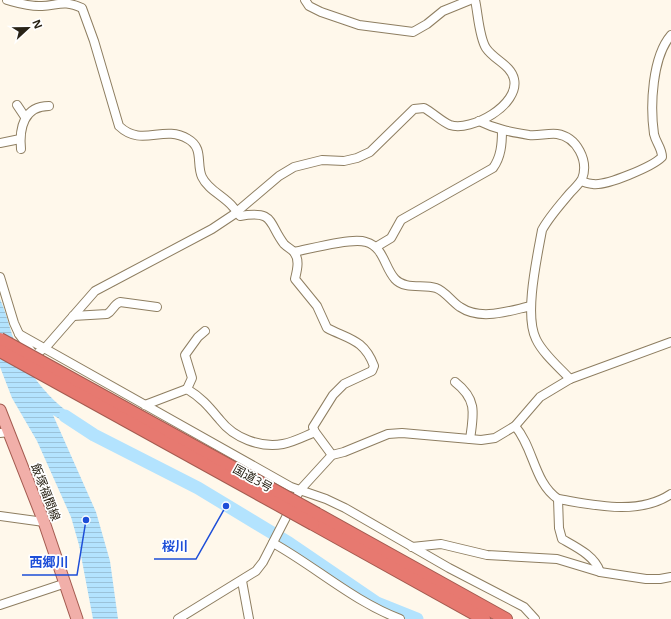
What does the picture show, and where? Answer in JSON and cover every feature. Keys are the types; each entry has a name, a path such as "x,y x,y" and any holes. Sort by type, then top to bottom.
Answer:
{"highway":[{"name":"国道3号","path":"0,339 315,519 484,619"},
{"name":"国道3号","path":"0,351 68,389 506,619"},
{"path":"0,356 25,370 68,389"}],"main road":[{"name":"飯塚福間線","path":"0,410 4,432 44,522 77,619"}],"street":[{"path":"7,0 33,6 72,2 82,8 92,35 119,126 126,133 136,137 170,132 189,139 195,145 199,154 200,170 206,184 234,207 240,216 255,214 266,217 273,223 285,244 294,252 298,267 295,279 317,306 327,328 357,341 374,366 372,371 344,384 333,395 313,427 332,455"},
{"path":"305,0 309,6 321,12 359,25 413,32 427,24 443,11 470,0"},
{"path":"35,355 46,347 94,291 212,229 236,212 278,176 294,167 322,160 344,161 357,158 370,152 414,109 424,108 450,125 470,124 479,121 505,106 513,94 515,81 512,73 491,54 485,46 475,0"},
{"path":"580,181 593,184 612,180 658,161 662,157 666,149 655,138 652,122 658,59 665,42 671,35"},
{"path":"17,105 25,117"},
{"path":"21,149 20,139 25,117 39,106 49,106"},
{"path":"479,121 502,130 532,135 558,134 579,147 582,155 584,170 580,181 546,222 542,230 531,306 531,327 536,340 570,379"},
{"path":"376,247 391,238 401,220 493,168 498,161 502,145 502,130"},
{"path":"0,143 20,139"},
{"path":"294,252 354,240 366,242 376,247 395,279 406,285 436,288 461,308 477,314 489,315 531,306"},
{"path":"0,277 19,334 35,355 36,365 45,380"},
{"path":"73,316 107,314 110,313 114,305 120,302 157,307"},
{"path":"145,405 187,389 192,378 185,355 194,341 205,331"},
{"path":"19,334 46,347 145,405 300,490 326,499 345,508 412,547 524,607 534,619"},
{"path":"178,619 256,571 263,562 300,490 332,455 388,434 402,433 470,439 495,438 515,426 540,397 570,379 671,342"},
{"path":"455,382 467,391 470,399 473,414 470,439"},
{"path":"187,389 208,405 220,421 245,439 256,443 283,444 315,432"},
{"path":"515,426 527,444 549,494 558,499 623,508 654,504 671,494"},
{"path":"558,499 559,528 562,539 576,547 593,561 600,572"},
{"path":"0,516 44,522"},
{"path":"275,538 300,558 377,610 400,619"},
{"path":"412,547 441,544 488,555 557,560 600,572 646,579 671,577"},
{"path":"242,581 249,619"},
{"path":"0,605 66,583"}],"water":[{"path":"0,299 19,352 33,375 59,405 81,421 77,430 53,415 96,512 110,561 118,619 93,619 79,545 71,517 37,441 12,398 0,367"}],"waterway":[{"path":"65,416 94,435 198,488 289,543 377,603 417,619"}],"place":[{"name":"桜川","path":"226,506"},
{"name":"西郷川","path":"86,520"}]}
